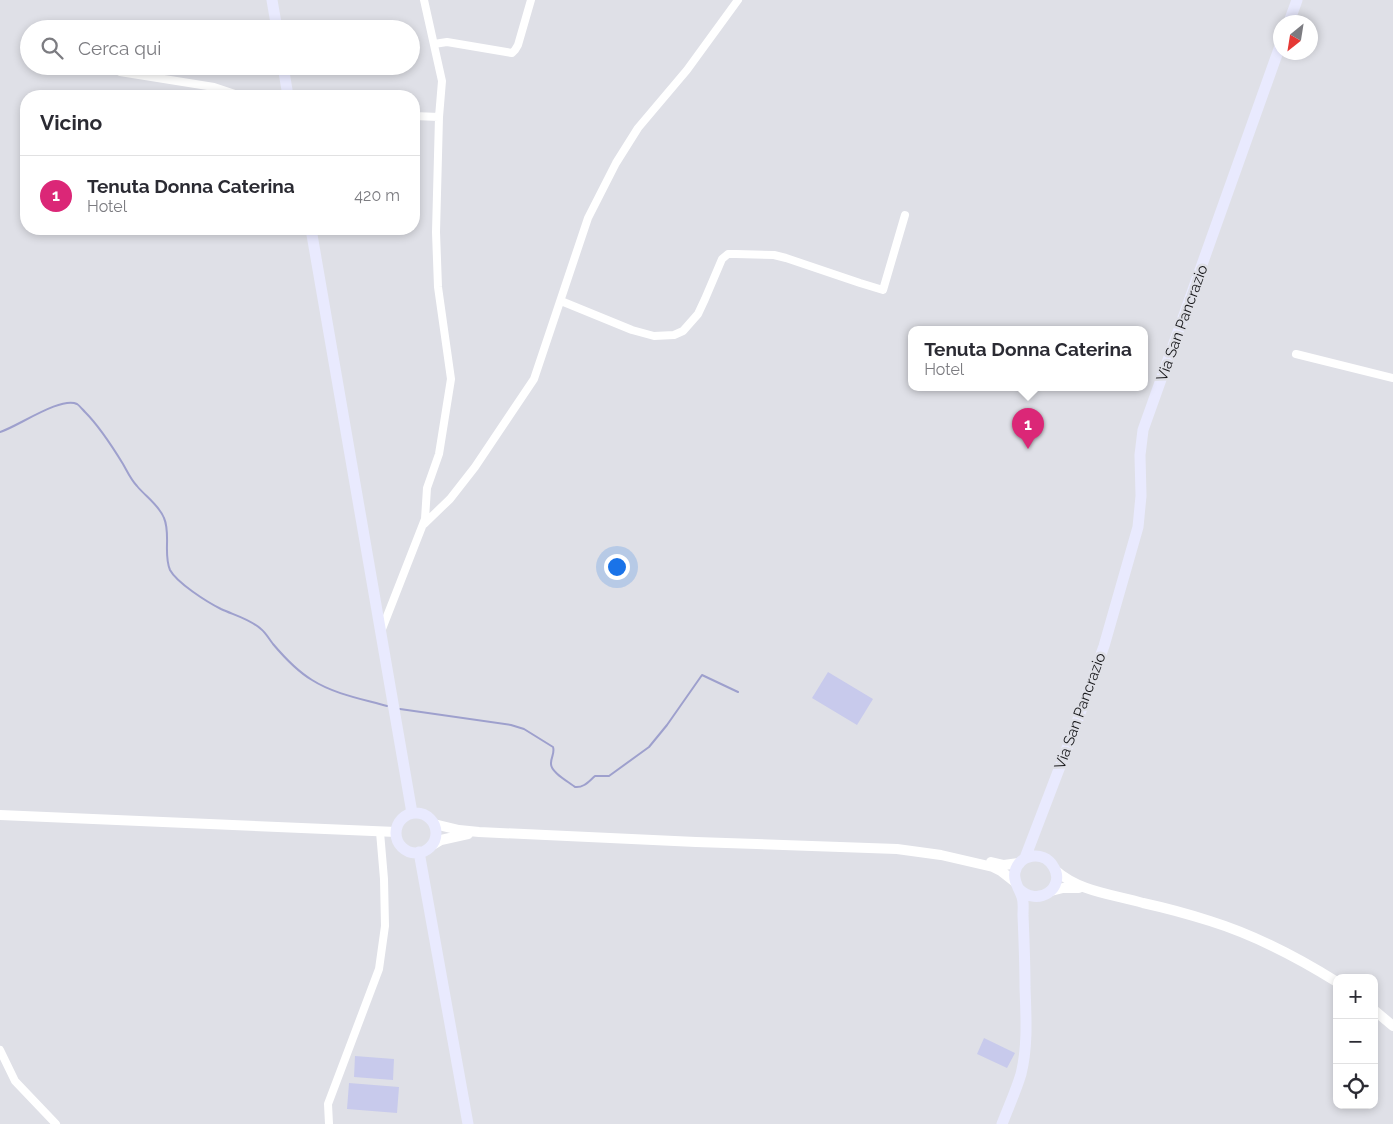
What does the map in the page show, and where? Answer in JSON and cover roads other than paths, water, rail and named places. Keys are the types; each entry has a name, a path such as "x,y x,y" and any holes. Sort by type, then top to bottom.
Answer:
{"main road":[{"path":"272,0 275,20"},
{"path":"1292,15 1297,0"},
{"name":"Via San Pancrazio","path":"1022,861 1065,754 1104,646 1138,527 1141,496 1140,455 1143,430 1275,60"},
{"path":"284,75 287,90"},
{"path":"312,235 412,813"},
{"path":"419,813 425,815 434,824 436,835 431,846 426,850 420,852 408,851 399,843 396,832 399,822 407,815 419,813"},
{"path":"1034,831 1034,842 1039,856"},
{"path":"420,852 468,1124"},
{"path":"1002,1124 1021,1075 1025,1051 1024,916 1023,902 1014,875 1022,861 1029,856 1039,856 1049,861 1055,870 1056,881 1024,916"},
{"path":"1016,885 1028,896 1034,897 1047,893"}],"street":[{"path":"381,631 425,519 427,488 439,454 451,379 438,287 436,232 439,117 442,81 424,0"},
{"path":"434,44 446,42 512,53 518,45 531,0"},
{"path":"423,526 450,499 475,467 534,378 588,218 616,163 642,123 686,70 738,0"},
{"path":"139,75 223,90"},
{"path":"420,116 439,117"},
{"path":"561,301 632,330 654,336 674,335 683,331 698,314 722,259 728,254 774,255 883,290 905,215"},
{"path":"1296,354 1393,378"},
{"path":"0,815 396,832"},
{"path":"434,824 459,830 479,832 897,849 974,862 1001,871 1016,885"},
{"path":"329,1124 328,1104 379,969 385,926 380,832"},
{"path":"431,846 441,840 479,832"},
{"path":"974,862 976,860 984,860 1004,864 1022,861"},
{"path":"1055,870 1074,884 1088,889 1210,922 1250,936 1308,964 1333,980"},
{"path":"1047,893 1063,888 1088,889"},
{"path":"1378,1013 1393,1026"},
{"path":"0,1050 15,1081 56,1124"}],"waterway":[{"path":"0,432 50,408 61,404 77,404 105,437 135,484 162,513 167,531 168,564 170,570 179,581 215,606 257,626 291,664 312,680 339,693 387,706"},
{"path":"400,709 511,725 524,729 553,747 551,763 553,770 575,787 578,787 586,784 595,776 609,776 649,747 702,675 738,692"}],"place":[{"name":"Tenuta Donna Caterina","path":"1028,449"}]}
